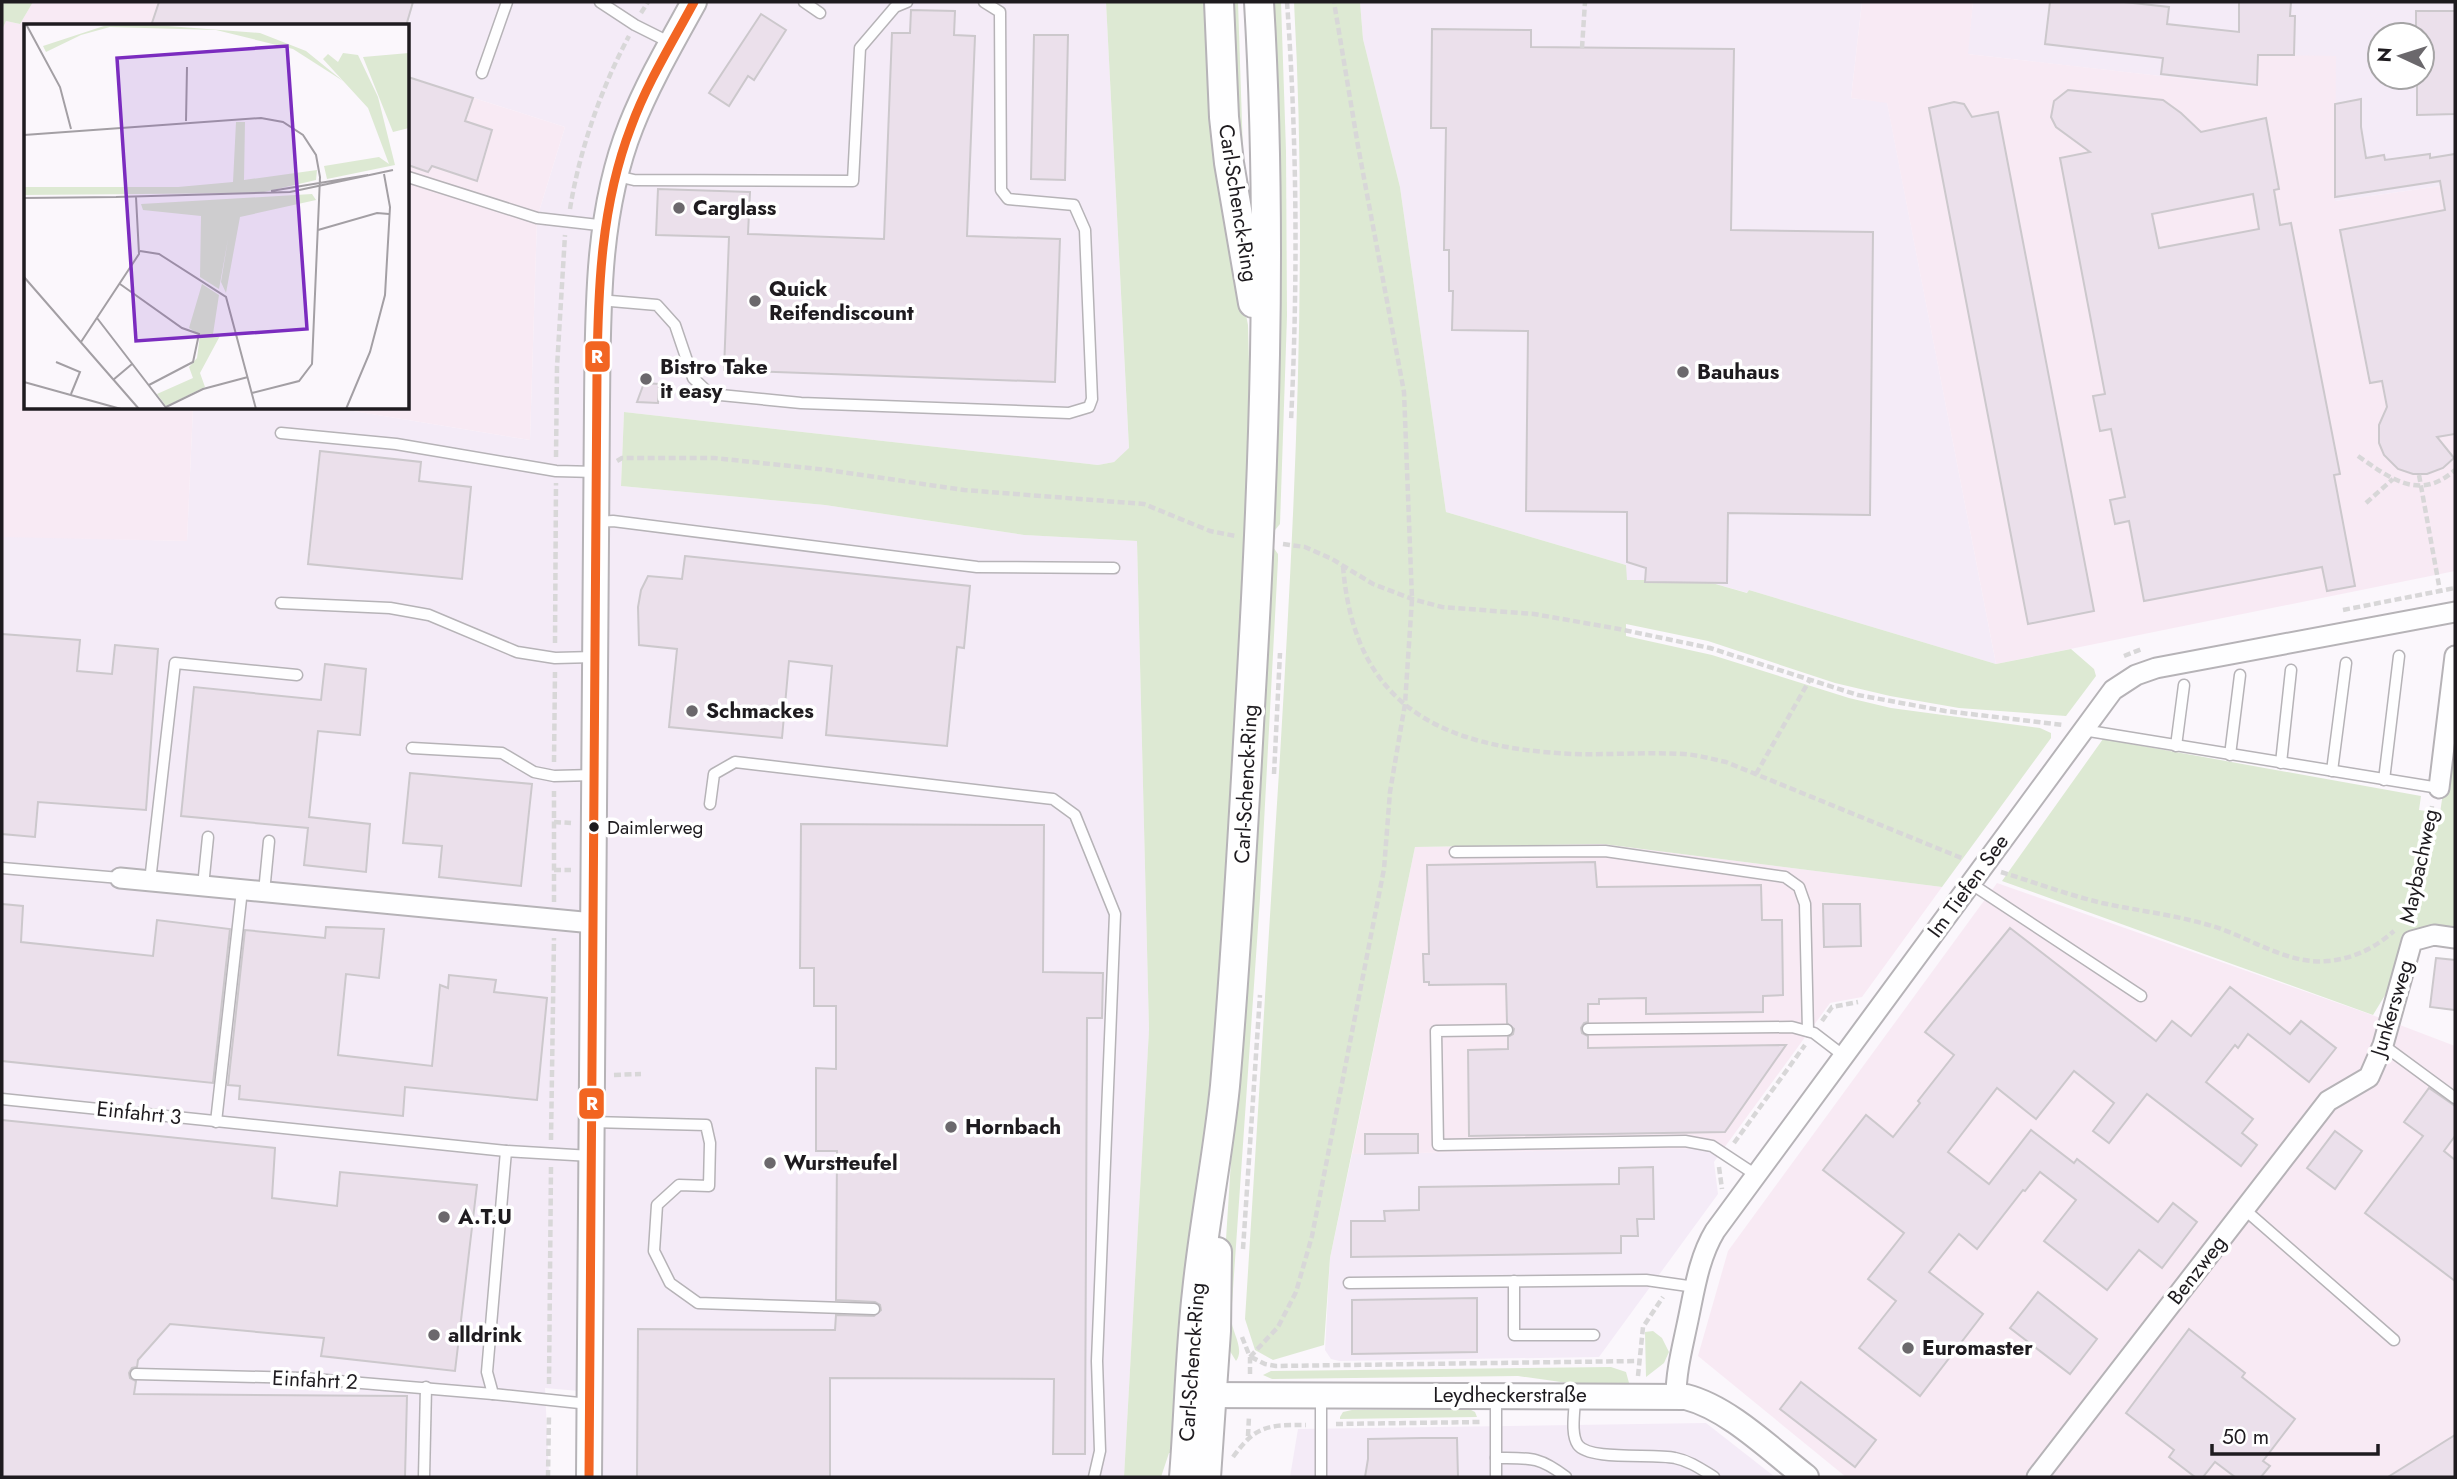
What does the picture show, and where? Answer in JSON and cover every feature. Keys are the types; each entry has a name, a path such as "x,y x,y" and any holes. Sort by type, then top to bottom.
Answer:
{"main road":[{"name":"Carl-Schenck-Ring","path":"1219,2 1224,117 1229,163 1249,278 1266,403"},
{"name":"Carl-Schenck-Ring","path":"1184,1477 1217,1299 1216,1165 1236,943 1260,553 1266,403 1266,255 1263,64 1259,2"},
{"name":"Carl-Schenck-Ring","path":"1200,1395 1217,1471"}],"street":[{"path":"589,1477 596,522 605,467 599,300 601,268 616,175 630,127 694,2"},
{"name":"Im Tiefen See","path":"1676,1396 1677,1374 1695,1287 1711,1238 2113,690 2146,671 2455,612"},
{"path":"2439,788 2455,656"},
{"path":"120,878 593,923"},
{"name":"Junkersweg","path":"2369,1077 2383,1045 2412,942 2434,934 2455,938"},
{"name":"Benzweg","path":"2037,1477 2328,1101 2369,1077"},
{"name":"Leydheckerstraße","path":"1200,1395 1686,1396 1707,1403 1731,1418 1806,1477"}],"lane":[{"path":"482,73 507,2"},
{"path":"600,2 671,43"},
{"path":"804,2 820,13"},
{"path":"616,175 634,180 853,181 860,48 895,7 907,2"},
{"path":"599,300 657,305 675,325 693,378 710,394 801,403 1069,413 1088,407 1092,399 1084,230 1074,205 1008,199 1001,190 1000,12 984,2"},
{"path":"410,178 537,218 607,226"},
{"path":"281,433 396,444 556,471 605,467"},
{"path":"596,522 613,521 976,567 1114,568"},
{"path":"281,603 390,608 429,615 517,652 555,658 595,657"},
{"path":"2384,780 2399,656"},
{"path":"150,881 175,663 297,675"},
{"path":"2332,771 2346,663"},
{"path":"2281,763 2291,670"},
{"path":"2230,755 2240,675"},
{"path":"2176,746 2183,685"},
{"path":"2082,730 2439,788"},
{"path":"412,747 502,753 534,772 554,776 594,775"},
{"path":"710,804 714,774 734,762 1053,799 1074,815 1115,914 1097,1361 1100,1451 1094,1477"},
{"path":"203,886 208,837"},
{"path":"264,892 268,841"},
{"path":"1455,852 1605,851 1785,877 1798,887 1805,904 1808,1031"},
{"path":"2,868 120,878"},
{"path":"1970,883 2141,996"},
{"path":"216,1122 242,890"},
{"path":"1588,1029 1782,1026 1808,1031 1844,1056"},
{"path":"1507,1030 1436,1031 1438,1145 1685,1141 1712,1146 1756,1175"},
{"path":"2383,1045 2455,1098"},
{"name":"Einfahrt 3","path":"2,1099 277,1129 506,1151 592,1156"},
{"path":"592,1122 706,1125 710,1143 709,1186 678,1185 657,1205 654,1251 670,1283 698,1303 874,1309"},
{"path":"493,1394 486,1372 506,1151"},
{"path":"2244,1209 2394,1340"},
{"path":"1349,1283 1646,1280 1695,1287"},
{"path":"1514,1281 1514,1335 1594,1335"},
{"name":"Einfahrt 2","path":"136,1374 302,1378 426,1387 590,1405"},
{"path":"424,1477 426,1387"},
{"path":"1321,1395 1321,1477"},
{"path":"1496,1395 1496,1477"},
{"path":"1575,1395 1575,1435 1582,1449 1599,1453 1672,1457 1696,1465 1714,1477"},
{"path":"1496,1458 1539,1459 1566,1477"}],"path":[{"path":"1250,1357 1278,1327 1296,1292 1312,1236 1380,893 1390,792 1405,704 1412,599 1404,392 1334,2"},
{"path":"1582,48 1585,2"},
{"path":"2358,457 2404,484 2421,486 2438,482 2455,470"},
{"path":"605,467 622,458 714,458 828,470 964,490 1144,504 1210,531 1247,539"},
{"path":"548,1477 556,471"},
{"path":"2419,475 2440,591"},
{"path":"2366,503 2393,479"},
{"path":"1271,541 1305,547 1373,584 1442,607 1534,614 1687,642 1858,695 1913,706 2058,724 2082,730"},
{"path":"1343,566 1346,599 1355,633 1370,664 1394,694 1422,719 1464,737 1535,751 1696,755 1726,762 1968,861"},
{"path":"1756,774 1809,681"},
{"name":"Maybachweg","path":"2412,942 2403,924 2418,891 2433,802 2439,788"},
{"path":"554,822 572,823"},
{"path":"1994,870 2099,902 2221,928 2294,958 2326,961 2358,954 2382,942 2403,924"},
{"path":"610,1075 641,1074"},
{"path":"1239,1329 1250,1357 1250,1370"},
{"path":"1250,1357 1276,1366 1638,1362 1638,1379"},
{"path":"1248,1436 1249,1419"},
{"path":"1217,1471 1248,1436 1278,1426 1496,1422"}],"shaded area":[{"path":"33,2 175,2 245,24 24,24 24,410 193,410 187,541 2,537 2,30 6,21 20,24"},
{"path":"169,2 1106,2 1129,449 1114,462 1098,465 624,412 621,486 825,505 1024,535 1137,541 1149,1031 1124,1477 579,1477 579,1391 545,1388 549,1477 2,1477 2,536 187,541 193,410 347,410 530,440 537,218 565,127 410,78 410,24 240,24"},
{"name":"Bauhaus","path":"1360,2 1862,2 1851,98 1887,102 1996,664 1749,590 1748,593 1712,583 1626,580 1626,565 1446,512 1400,187 1363,39"},
{"path":"1862,2 1973,2 1968,54 2257,87 2258,55 2336,56 2335,201 2455,184 2455,571 1996,664 1887,103 1851,98"},
{"path":"1973,2 2455,2 2455,184 2335,201 2335,56 2257,87 1967,54"},
{"path":"410,78 565,127 537,218 530,440 347,410 410,410"},
{"path":"1603,844 1942,887 1862,997 1830,1003 1724,1148 1352,1154 1415,847"},
{"path":"1997,883 2455,1046 2455,1477 1846,1477 1698,1356 1728,1251"},
{"path":"1724,1148 1714,1162 1718,1194 1599,1357 1339,1361 1331,1359 1325,1350 1330,1258 1352,1154"},
{"path":"1706,1423 1775,1477 1290,1477 1298,1429"}],"green space":[{"path":"2,2 33,2 20,24 6,21 2,30"},
{"path":"1106,2 1205,2 1215,160 1248,325 1251,439 1214,1070 1179,1453 1169,1453 1161,1477 1124,1477 1149,1030 1137,541 1024,535 825,505 621,486 624,412 1098,465 1114,462 1129,448"},
{"path":"1230,2 1238,2 1243,153 1235,153"},
{"path":"1271,2 1281,2 1286,151 1287,316 1280,524 1275,530 1271,530"},
{"path":"1294,2 1360,2 1363,39 1400,187 1446,512 1626,565 1627,580 1712,583 1747,593 1749,590 1996,664 2071,649 2094,669 2096,676 2066,716 1959,708 1835,683 1708,641 1626,624 1626,636 1712,655 1849,698 1891,708 2040,728 2051,733 2051,738 1942,887 1603,844 1415,847 1330,1258 1324,1345 1273,1360 1255,1350 1245,1319 1295,474 1300,191"},
{"path":"1273,547 1278,554 1278,560 1260,898 1231,1318 1239,1346 1236,1361 1225,1343 1221,1318 1270,548"},
{"path":"2103,739 2421,796 2419,810 2440,813 2450,746 2455,756 2455,929 2414,932 2390,987 2373,1015 2002,881"},
{"path":"1653,1331 1662,1338 1669,1352 1664,1363 1646,1377 1645,1332"},
{"path":"1611,1367 1626,1372 1629,1383 1582,1385 1518,1376 1272,1379 1263,1375 1271,1371"},
{"path":"1469,1409 1475,1412 1477,1417 1340,1419 1343,1412 1352,1410"}],"building":[{"path":"159,2 413,2 407,24 152,24"},
{"path":"2050,2 2124,2 2169,7 2167,24 2239,32 2239,2 2291,2 2290,16 2295,16 2294,55 2258,55 2257,85 2161,74 2163,58 2045,44"},
{"path":"911,10 955,11 954,35 975,36 967,236 1060,239 1055,382 724,370 729,237 656,235 658,189 750,192 748,234 884,239 892,33 910,33"},
{"path":"2416,11 2455,11 2455,114 2417,115 2417,91 2436,91 2436,21 2416,21"},
{"path":"761,14 786,30 754,80 748,76 729,106 709,93"},
{"path":"1432,29 1531,30 1531,47 1734,49 1731,230 1873,232 1870,515 1728,513 1727,583 1645,582 1646,568 1627,562 1627,512 1526,511 1528,331 1452,330 1453,291 1449,291 1449,250 1444,250 1446,128 1431,128"},
{"path":"1034,35 1068,35 1065,180 1031,179"},
{"path":"410,78 473,98 465,121 492,130 477,181 432,166 428,172 410,166"},
{"path":"2068,90 2163,100 2201,132 2266,118 2279,189 2274,190 2280,225 2291,223 2340,474 2334,475 2355,586 2327,591 2322,567 2144,601 2129,521 2115,524 2110,500 2125,497 2111,429 2100,431 2093,396 2105,394 2060,158 2090,152 2056,127 2051,117 2054,101","holes":["2253,194 2259,229 2159,248 2152,214"]},
{"path":"2361,99 2361,127 2366,158 2384,155 2385,160 2430,154 2430,158 2455,154 2455,434 2437,437 2454,458 2443,468 2427,474 2413,474 2398,469 2384,455 2379,443 2379,425 2387,407 2382,381 2370,383 2340,230 2445,210 2440,181 2335,197 2335,104"},
{"path":"1954,102 1964,104 1972,117 1998,112 2094,611 2028,624 1929,108"},
{"path":"644,383 659,384 658,403 637,402"},
{"path":"320,451 421,462 419,481 471,487 462,579 308,564"},
{"path":"685,556 970,586 964,648 957,647 947,746 826,735 832,666 789,661 782,738 669,727 677,649 639,645 638,607 641,590 648,576 682,579"},
{"path":"2,634 80,640 77,671 112,674 115,645 158,649 146,810 38,802 35,837 2,834"},
{"path":"325,664 366,669 360,735 318,731 309,817 370,824 366,872 304,865 308,828 181,816 194,687 321,700"},
{"path":"410,773 532,784 521,886 439,877 442,846 403,843"},
{"name":"Hornbach","path":"801,824 1044,825 1043,972 1103,973 1102,1018 1087,1018 1085,1454 1053,1454 1054,1379 830,1378 830,1477 637,1477 638,1329 835,1330 836,1315 874,1316 881,1310 880,1305 875,1302 836,1300 837,1151 816,1151 816,1068 836,1069 836,1006 814,1006 814,968 800,968"},
{"path":"1595,862 1597,887 1761,885 1762,920 1782,920 1783,995 1763,996 1763,1012 1646,1014 1646,998 1599,999 1599,1004 1588,1004 1588,1022 1581,1028 1582,1033 1588,1036 1588,1048 1786,1045 1725,1132 1469,1136 1468,1050 1508,1049 1508,1037 1513,1034 1514,1029 1507,1023 1506,984 1429,985 1429,982 1424,982 1423,954 1429,954 1427,865"},
{"path":"2,904 23,906 21,942 153,956 157,920 230,929 213,1083 2,1061"},
{"path":"1823,904 1860,904 1861,946 1824,947"},
{"path":"326,927 384,929 379,978 346,974 338,1055 432,1066 440,985 448,988 449,975 496,980 494,992 547,998 537,1100 405,1087 403,1116 239,1099 240,1086 228,1085 245,930 325,938"},
{"path":"2010,928 2156,1041 2172,1021 2191,1036 2230,987 2290,1034 2301,1021 2336,1048 2309,1082 2248,1034 2238,1048 2235,1045 2206,1082 2253,1119 2242,1133 2257,1145 2241,1166 2147,1094 2109,1143 2093,1131 2114,1103 2074,1071 2036,1119 1997,1088 1948,1152 1989,1184 2031,1130 2074,1163 2077,1159 2158,1222 2173,1203 2197,1222 2162,1268 2139,1250 2107,1290 2044,1241 2076,1200 2040,1172 1977,1249 1959,1234 1929,1272 1983,1314 1920,1396 1859,1348 1896,1301 1868,1279 1904,1233 1823,1170 1866,1115 1893,1137 1920,1103 1918,1101 1954,1055 1925,1032"},
{"path":"2436,958 2455,960 2455,1010 2430,1007"},
{"path":"2429,1088 2455,1106 2455,1136 2444,1151 2455,1160 2455,1281 2365,1213 2423,1136 2404,1122"},
{"path":"2,1120 275,1148 272,1198 337,1206 340,1172 477,1185 455,1371 321,1356 324,1338 170,1324 138,1360 137,1367 132,1368 129,1373 130,1378 136,1381 134,1394 407,1396 405,1477 2,1477"},
{"path":"2335,1131 2362,1151 2335,1189 2307,1168"},
{"path":"1365,1134 1418,1134 1418,1153 1365,1154"},
{"path":"1653,1167 1654,1219 1637,1219 1638,1236 1621,1236 1621,1253 1351,1257 1351,1221 1385,1221 1384,1211 1419,1210 1419,1187 1619,1184 1619,1168"},
{"path":"2038,1292 2097,1339 2070,1374 2010,1328"},
{"path":"1477,1298 1477,1352 1352,1354 1352,1300"},
{"path":"2189,1329 2245,1373 2242,1377 2295,1419 2263,1461 2270,1466 2261,1477 2235,1477 2215,1462 2203,1477 2195,1477 2169,1457 2174,1450 2126,1413"},
{"path":"1801,1382 1876,1440 1855,1467 1780,1409"},
{"path":"2455,1435 2455,1477 2388,1477"},
{"path":"1457,1438 1458,1477 1365,1477 1368,1439"}],"transit line":[{"name":"R","path":"589,1477 597,371 600,278 607,217 621,156 644,95 694,2"}],"place":[{"name":"Carglass","path":"679,208"},
{"name":"Quick Reifendiscount","path":"755,301"},
{"name":"Bauhaus","path":"1683,372"},
{"name":"Bistro Take it easy","path":"646,379"},
{"name":"Schmackes","path":"692,711"},
{"name":"Daimlerweg","path":"594,827"},
{"name":"Hornbach","path":"951,1127"},
{"name":"Wurstteufel","path":"770,1163"},
{"name":"A.T.U","path":"444,1217"},
{"name":"alldrink","path":"434,1335"},
{"name":"Euromaster","path":"1908,1348"}]}
